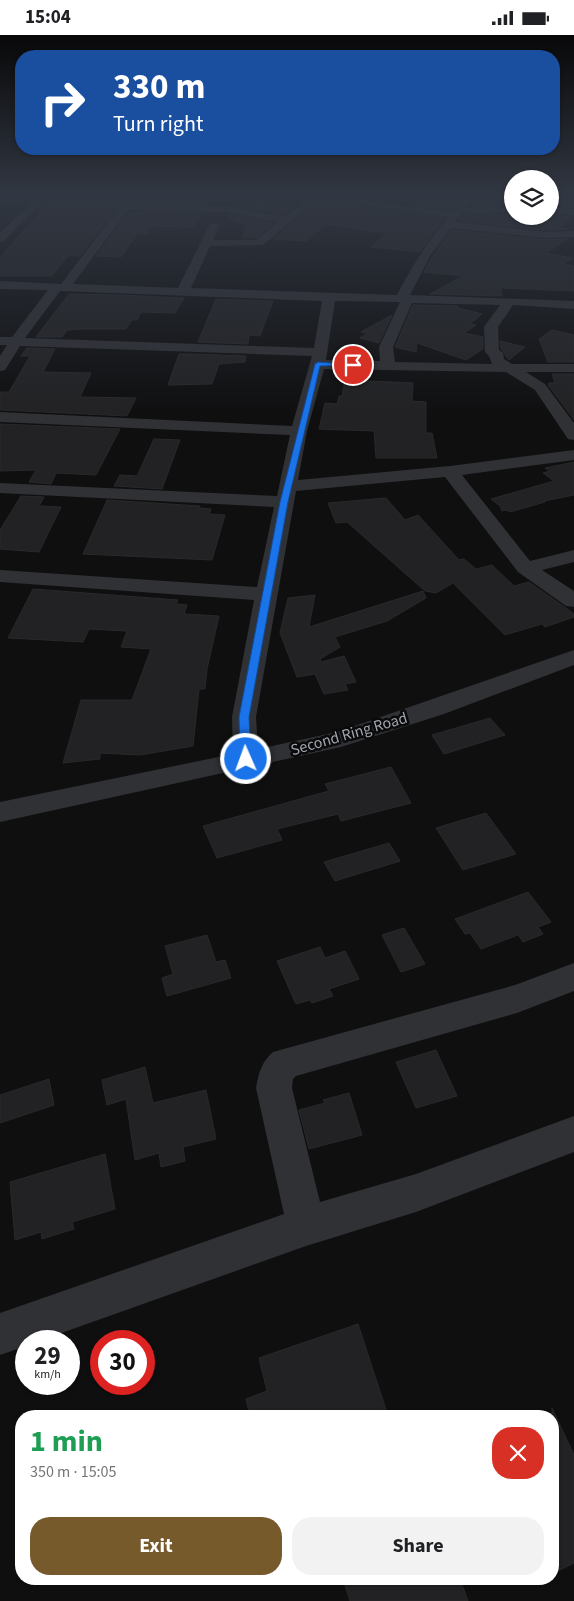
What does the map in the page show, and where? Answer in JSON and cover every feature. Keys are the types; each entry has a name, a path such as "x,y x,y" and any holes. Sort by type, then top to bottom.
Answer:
{"street":[{"path":"0,367 16,341 76,268"},
{"path":"183,291 194,268"},
{"path":"388,366 386,347 417,268"},
{"path":"0,285 329,297 509,301 574,305"},
{"path":"246,759 244,717 266,594 299,431 319,358 329,297"},
{"path":"509,301 494,320 491,335 492,352 496,353 497,361 540,387 574,435"},
{"path":"0,341 319,358 388,366 512,369 574,368"},
{"path":"0,417 299,431"},
{"path":"0,488 286,494 574,455"},
{"path":"450,471 525,568 574,601"},
{"path":"525,568 574,556"},
{"path":"0,576 266,594"},
{"name":"Second Ring Road","path":"0,811 77,797 341,739 574,657"},
{"path":"306,1226 274,1088 276,1072 286,1063 517,999 574,977"},
{"path":"0,1333 306,1226 416,1193 574,1134"}],"building":[{"path":"0,268 58,268 51,276 0,276"},
{"path":"426,268 574,268 574,291 501,288 502,296 430,294 463,276 424,272"},
{"path":"69,294 184,298 175,313 141,312 137,320 132,320 126,329 67,330 62,337 36,337"},
{"path":"216,299 273,301 260,336 249,335 248,344 198,342"},
{"path":"413,305 458,306 458,308 482,314 470,324 476,325 464,333 483,337 483,349 466,360 417,343 416,352 395,347"},
{"path":"392,315 379,343 360,338 368,333 361,332"},
{"path":"552,330 574,335 574,362 548,362 539,339"},
{"path":"500,341 525,347 509,360 501,349"},
{"path":"27,348 55,349 43,372 91,373 80,397 136,398 127,416 0,410 0,392 9,392 30,356 21,356"},
{"path":"179,354 246,356 245,362 219,364 212,384 168,385"},
{"path":"552,374 574,374 574,420 548,385 549,383 555,383"},
{"path":"345,380 413,383 412,401 426,402 426,433 432,433 437,458 376,458 374,431 319,429 325,403 337,404 339,396 342,396"},
{"path":"0,424 120,429 96,475 56,473 51,484 29,482 36,470 0,471"},
{"path":"154,439 180,440 162,489 114,486 120,475 137,476"},
{"path":"574,462 574,495 544,501 510,512 502,511 500,506 491,499 554,481 543,473 550,471 545,468"},
{"path":"21,496 44,497 39,506 61,507 39,552 0,549 0,530"},
{"path":"386,498 405,520 418,515 459,560 464,559 476,569 492,565 514,586 529,582 574,614 574,617 545,627 542,624 505,635 453,583 436,593 425,591 347,522 336,523 328,503"},
{"path":"107,500 200,506 199,508 211,509 209,514 225,515 212,560 83,554"},
{"path":"33,589 178,600 176,604 187,605 184,614 219,616 207,669 205,689 199,689 193,746 140,755 100,753 100,759 63,763 81,700 132,700 151,649 121,647 127,631 89,629 83,642 8,638"},
{"path":"423,591 426,598 387,621 335,637 340,647 320,659 321,662 344,656 356,682 345,684 348,690 324,694 315,674 297,677 280,633 288,598 315,595 309,627"},
{"path":"490,718 505,735 444,754 432,735"},
{"path":"391,767 411,803 341,821 338,814 277,829 282,840 217,858 203,826 329,791 325,784"},
{"path":"486,813 516,854 463,870 436,828"},
{"path":"389,843 400,861 335,881 324,862"},
{"path":"528,892 551,922 538,927 543,934 523,942 518,935 481,949 470,933 465,934 455,919"},
{"path":"404,928 425,964 401,972 382,935"},
{"path":"207,935 216,962 225,960 231,978 167,996 162,978 173,974 165,946"},
{"path":"320,947 325,958 345,951 359,979 329,989 333,996 312,1003 310,1000 296,1004 277,961"},
{"path":"436,1050 457,1096 416,1108 396,1062"},
{"path":"145,1067 153,1103 206,1090 216,1139 183,1147 185,1161 161,1167 159,1153 135,1160 126,1099 107,1105 102,1080"},
{"path":"49,1079 54,1105 0,1123 0,1095"},
{"path":"349,1093 362,1135 309,1149 299,1110 325,1103 323,1100"},
{"path":"105,1154 115,1209 72,1222 74,1229 42,1239 41,1232 15,1240 10,1182"},
{"path":"358,1324 386,1410 249,1410 246,1399 267,1391 259,1358"},
{"path":"559,1423 574,1455 574,1563 559,1570"},
{"path":"345,1585 462,1585 468,1601 350,1601"}],"route":[{"path":"246,759 244,717 266,594 299,431 318,364 353,365"}]}
